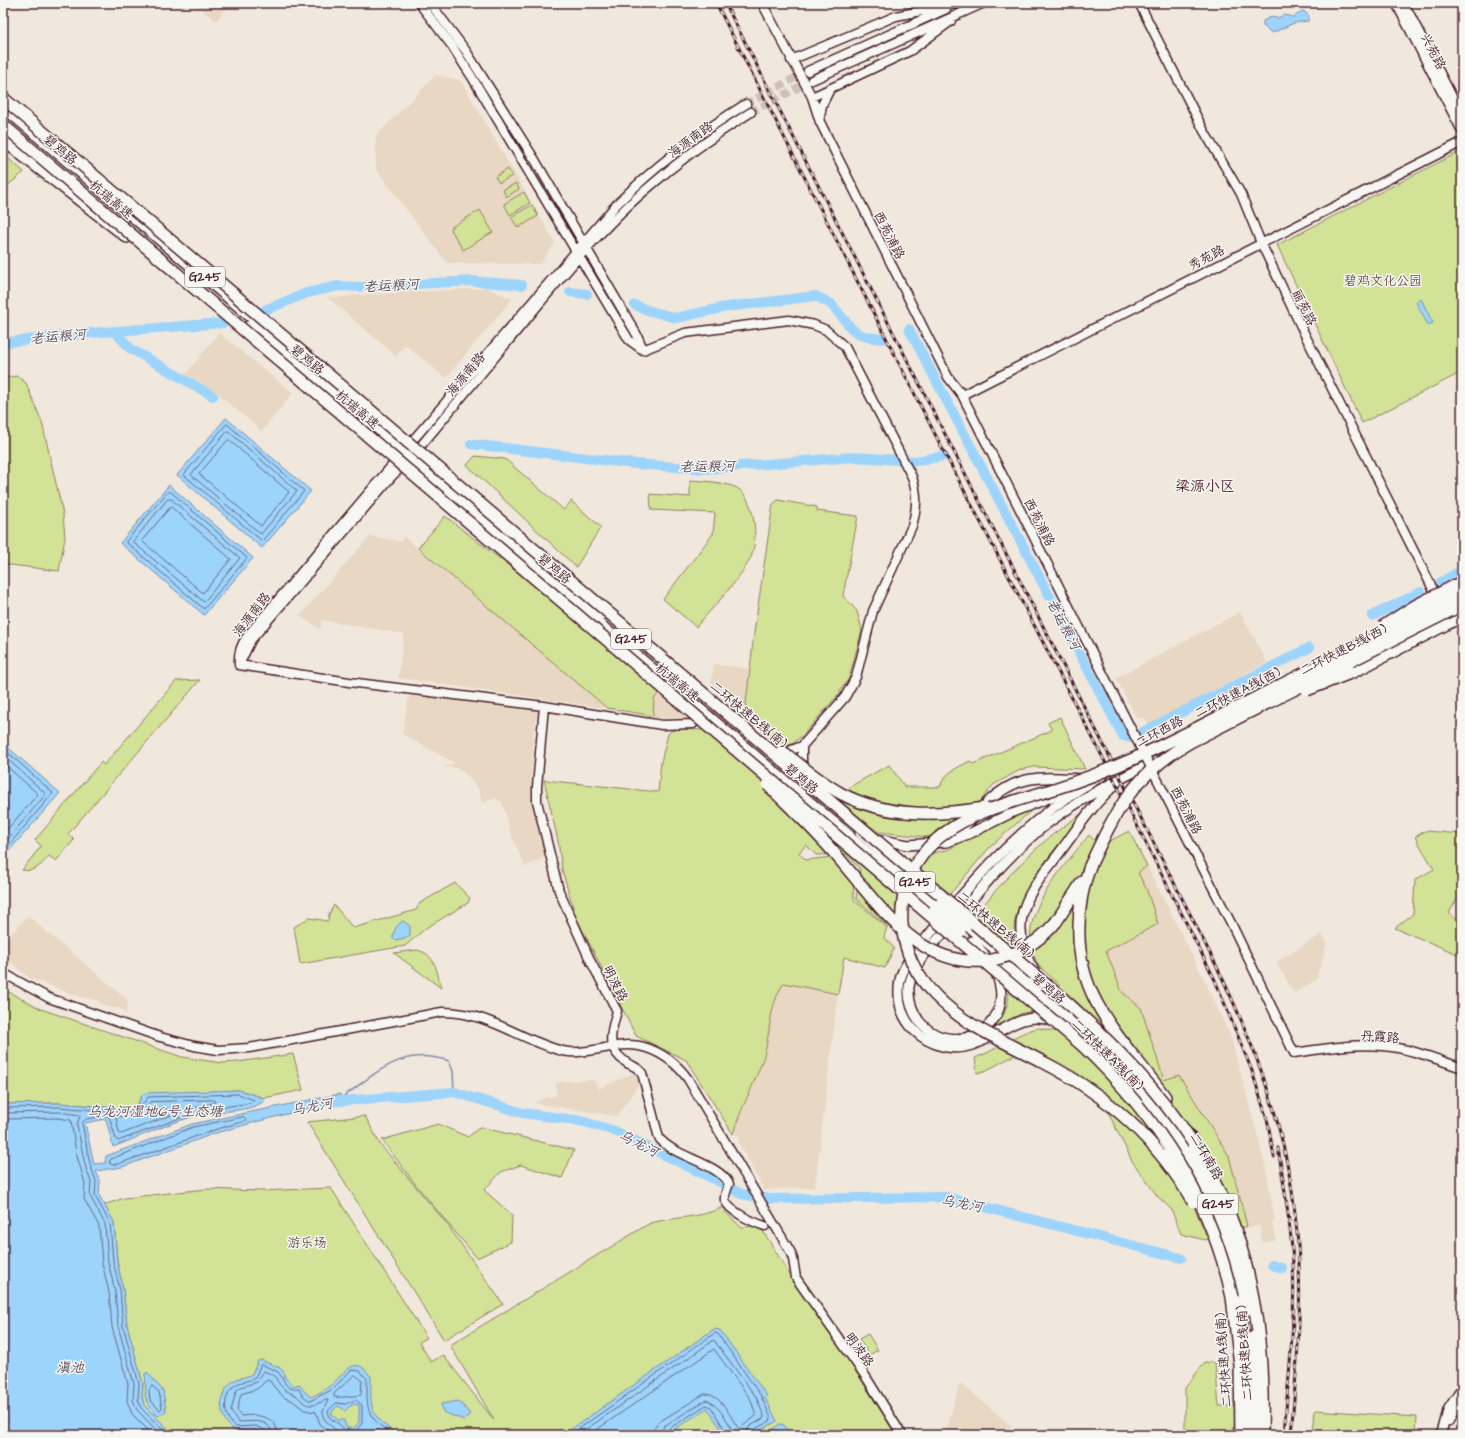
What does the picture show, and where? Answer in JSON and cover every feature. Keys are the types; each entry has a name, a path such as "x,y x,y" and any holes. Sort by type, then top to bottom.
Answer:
{"highway":[{"path":"3,92 55,142"},
{"name":"杭瑞高速","path":"3,98 622,624"},
{"name":"碧鸡路","path":"3,106 407,455 699,714 852,833"},
{"name":"碧鸡路","path":"3,118 804,784 852,833"},
{"name":"杭瑞高速","path":"3,125 222,312 699,714"},
{"path":"3,140 222,312"},
{"path":"1312,670 1355,645 1415,606 1462,582"},
{"name":"二环快速A线(西)","path":"1018,800 1080,780 1122,764 1462,594"},
{"name":"二环快速B线(西)","path":"1090,866 1119,808 1136,783 1151,769 1180,748 1462,605"},
{"path":"1261,707 1341,677 1462,616"},
{"path":"622,624 814,776 855,800 884,809 923,813 963,811 1018,800"},
{"name":"二环快速B线(南)","path":"622,624 1082,1016 1145,1080 1175,1116 1193,1143 1227,1210 1249,1276 1260,1343 1262,1435"},
{"path":"699,714 817,834 900,928 926,947 942,955 962,960 989,960 1012,954 1028,946 1043,936 1060,916 1090,866"},
{"name":"二环快速A线(南)","path":"699,714 1083,1046 1120,1083 1162,1135 1190,1180 1213,1230 1224,1265 1232,1297 1240,1355 1241,1435"},
{"path":"1018,800 983,813 953,828 934,842 918,861 906,884 901,911 903,939 909,958 926,985 954,1012 982,1031 1057,1069 1084,1085 1118,1111 1148,1139 1175,1173 1201,1216 1219,1256 1232,1297"},
{"path":"1090,866 1081,900 1078,930 1081,962 1088,985 1107,1022 1167,1100 1193,1143"}],"main road":[{"name":"二环西路","path":"1103,776 1289,676 1462,588"},
{"name":"二环西路","path":"1135,771 1304,691 1448,620 1462,611"},
{"path":"972,941 985,955 998,976 1002,989 1000,1008 994,1019 979,1032 964,1038 943,1036 924,1026 912,1008 909,992 910,983 920,962 994,874 1031,837 1081,800 1135,771"},
{"path":"1075,1019 1047,989 1030,964 1022,936 1022,916 1030,895 1037,884 1090,811 1112,788 1135,771"},
{"path":"935,844 950,837 962,828 998,793 1015,782 1042,777 1085,779 1103,776"},
{"path":"852,833 893,843 935,844 962,837 1011,812 1103,776"},
{"path":"1087,1041 1056,1022 1034,1018 1016,1022 983,1042 972,1046 953,1048 940,1046 923,1038 909,1023 900,1004 899,986 903,970 912,956 998,855 1017,836 1049,809 1103,776"},
{"name":"碧鸡路","path":"852,833 964,929 1075,1019"},
{"name":"碧鸡路","path":"964,929 972,941 1087,1041"},
{"name":"二环南路","path":"1075,1019 1121,1062 1160,1108 1192,1153 1219,1206 1238,1260 1249,1304 1255,1364 1255,1435"},
{"name":"二环南路","path":"1087,1041 1129,1084 1163,1125 1188,1164 1214,1216 1230,1263 1242,1316 1247,1364 1247,1435"}],"street":[{"path":"419,3 468,70 577,254 630,340 643,350"},
{"path":"430,3 466,51 539,167 637,335 643,350"},
{"name":"西苑浦路","path":"762,3 812,97 820,122 948,377 962,395 1132,731 1238,936 1294,1053"},
{"path":"791,60 896,16 960,3"},
{"path":"808,71 960,3"},
{"path":"812,80 984,3"},
{"name":"丽苑路","path":"1139,3 1204,131 1241,194 1261,243 1353,434 1448,620"},
{"name":"兴苑路","path":"1396,3 1462,131"},
{"name":"兴苑路","path":"1404,3 1462,116"},
{"path":"812,97 910,51 963,12"},
{"path":"820,122 822,105 832,88"},
{"name":"海源南路","path":"544,706 349,682 239,665 238,655 242,644 248,635 407,455 584,246 616,206 658,166 696,137 746,104"},
{"name":"海源南路","path":"584,246 662,176 701,145 751,112"},
{"name":"秀苑路","path":"962,395 1462,142"},
{"path":"643,350 685,333 789,320 814,324 836,338 845,347 908,467 918,498 912,526 873,610 856,677 845,697 802,746 789,751 767,753"},
{"path":"544,706 662,725 693,724 699,714"},
{"name":"明波路","path":"544,706 537,787 538,801 559,891 591,962 617,1011 611,1034 612,1046 632,1045 647,1048 667,1058 683,1073 755,1192 793,1259 796,1278 866,1377 902,1435"},
{"path":"802,746 801,763 804,784"},
{"path":"3,973 49,998 168,1039 218,1050 249,1048 442,1012 476,1016 558,1050 580,1052 612,1046 621,1058 642,1073 661,1141 665,1145 702,1163 724,1177 729,1184 725,1195 725,1201 731,1208 754,1222 765,1226"},
{"name":"丹霞路","path":"1294,1053 1343,1047 1383,1046 1417,1052 1462,1068"},
{"path":"1441,1435 1448,1409 1462,1388"},
{"path":"1446,1435 1453,1412 1462,1397"}],"shaded area":[{"path":"193,3 232,3 216,21"},
{"path":"436,75 461,81 555,243 540,264 447,263 376,169 376,136"},
{"path":"487,288 512,299 446,378 405,345 396,356 326,296 339,298 355,295"},
{"path":"219,333 293,393 262,431 217,393 186,374"},
{"path":"370,536 402,542 403,536 607,708 398,678 404,634 322,620 320,629 300,616"},
{"path":"1240,612 1267,662 1149,725 1145,718 1137,718 1116,678"},
{"path":"714,664 750,669 745,713 711,685"},
{"path":"410,692 538,709 534,729 531,780 532,796 546,856 525,867 510,831 502,802 495,798 482,803 479,791 469,777 458,768 443,767 455,763 402,734"},
{"path":"660,693 687,715 684,718 653,718 654,699"},
{"path":"1147,866 1205,981 1231,1038 1265,1164 1275,1221 1272,1222 1276,1240 1263,1243 1259,1226 1249,1228 1247,1226 1229,1156 1164,1080 1141,1008 1122,992 1106,951 1158,924 1146,888 1138,873"},
{"path":"28,916 128,1000 126,1014 119,1008 109,1008 96,1000 78,996 30,978 3,956 3,943"},
{"path":"1322,934 1327,943 1316,980 1294,993 1276,962"},
{"path":"784,983 838,994 815,1187 764,1190 739,1143 739,1136 733,1134 764,1058 769,1024 778,991"},
{"path":"635,1072 641,1081 617,1116 534,1103 546,1097 557,1096 556,1082 594,1080 598,1089"},
{"path":"1462,1112 1462,1131 1456,1129"},
{"path":"962,1384 1011,1426 1009,1435 945,1435 959,1385"}],"green space":[{"name":"碧鸡文化公园","path":"1459,152 1462,158 1462,372 1362,423 1277,245"},
{"path":"3,154 24,172 7,186 3,184"},
{"path":"508,169 512,176 499,183 495,177"},
{"path":"516,183 519,189 506,197 503,190"},
{"path":"524,192 530,203 510,215 504,204"},
{"path":"532,205 538,216 518,228 511,217"},
{"path":"480,210 493,232 463,250 450,228"},
{"path":"17,376 26,383 42,422 63,514 65,538 59,571 3,564 3,378"},
{"path":"475,456 505,459 564,510 571,501 601,527 576,567 467,465"},
{"path":"690,480 724,484 735,487 742,492 751,508 755,529 753,549 746,566 733,584 696,627 663,599 713,534 715,513 651,510 650,494 690,497"},
{"path":"778,500 817,507 817,511 858,516 843,596 857,611 862,630 849,678 837,696 803,735 791,745 779,742 745,713 754,633 773,504"},
{"path":"445,516 527,580 657,689 659,693 654,699 653,716 607,708 418,548"},
{"path":"200,680 68,834 74,840 56,861 49,856 41,865 34,869 27,871 22,870 41,846 35,840 101,762 104,765 176,681"},
{"path":"1060,717 1085,769 1034,767 1020,770 993,785 968,817 941,834 926,837 878,832 839,800 851,786 889,765 905,787 940,787 948,774 956,768 970,761 973,764 1052,730 1048,723"},
{"path":"678,729 703,730 910,907 891,929 856,899 860,869 846,854 816,855 806,845 799,853 806,860 832,857 853,881 854,900 887,927 884,937 894,948 885,968 844,957 838,994 784,983 772,1011 766,1050 763,1059 733,1134 686,1060 636,1036 576,917 562,870 558,841 544,780 658,792 661,762 668,734 671,731"},
{"path":"1033,809 990,847 950,894 908,858 947,850 984,831"},
{"path":"1086,811 1053,851 1031,882 1017,913 1014,928 1014,950 975,915 1026,858 1055,833"},
{"path":"1129,831 1147,866 1138,873 1146,888 1158,924 1106,951 1122,992 1141,1008 1164,1080 1179,1075 1229,1156 1247,1226 1241,1228 1215,1170 1193,1134 1153,1083 1109,1034 1039,966 1032,949 1031,931 1035,914 1043,896 1089,835 1100,846"},
{"path":"1425,831 1462,834 1462,895 1457,899 1449,913 1462,924 1462,956 1395,928 1413,914 1415,880 1434,869 1415,837"},
{"path":"455,883 470,898 468,903 426,928 405,946 300,964 294,927 309,918 328,921 329,914 334,905 353,928 416,910 420,903"},
{"path":"417,950 428,955 435,964 441,988 394,953"},
{"path":"3,989 41,1009 182,1057 222,1063 293,1054 303,1090 264,1098 239,1090 142,1095 138,1104 128,1109 59,1103 3,1104"},
{"path":"1009,990 1039,1011 1022,1013 989,1033 1004,1014 1008,1002"},
{"path":"1038,1028 1059,1032 1113,1084 1135,1109 1175,1163 1208,1239 1205,1240 1181,1234 1171,1209 1158,1197 1132,1161 1103,1102 1052,1070 1017,1054 987,1070 977,1073 975,1058 991,1051 1022,1033"},
{"path":"365,1116 380,1144 447,1224 503,1304 444,1340 307,1122"},
{"path":"438,1124 468,1137 480,1127 574,1150 562,1178 521,1165 501,1172 484,1190 512,1215 511,1242 477,1258 415,1184 382,1140"},
{"name":"游乐场","path":"331,1188 427,1338 419,1342 431,1362 443,1355 494,1420 450,1345 650,1223 696,1216 721,1208 741,1227 753,1226 763,1231 790,1275 833,1335 896,1435 174,1435 144,1405 142,1397 143,1384 127,1325 123,1289 117,1261 114,1222 104,1205 124,1198 206,1189 259,1191"},
{"path":"868,1334 878,1350 869,1355 859,1339"},
{"path":"1205,1362 1215,1363 1219,1406 1235,1406 1234,1435 1185,1435 1185,1388"},
{"path":"1315,1410 1417,1417 1416,1435 1313,1435"}],"water":[{"path":"1302,11 1309,16 1308,21 1294,23 1272,33 1263,26 1263,21 1271,17 1278,18 1284,15 1294,17"},
{"path":"1421,299 1433,323 1428,325 1416,302"},
{"path":"226,418 311,491 262,548 177,475"},
{"path":"169,485 253,558 204,615 120,543"},
{"path":"3,743 60,793 8,852 3,848"},
{"path":"403,921 410,926 410,935 405,938 396,940 393,939 395,929"},
{"name":"滇池","path":"239,1090 264,1098 265,1100 260,1104 244,1109 203,1114 192,1117 113,1147 106,1119 85,1123 94,1164 105,1163 106,1156 192,1124 340,1094 343,1104 318,1106 252,1123 216,1133 122,1167 96,1171 100,1181 99,1195 114,1222 117,1261 123,1289 127,1325 143,1384 142,1397 144,1405 174,1435 3,1435 3,1104 59,1103 128,1109 138,1104 142,1095 146,1093"},
{"path":"714,1329 720,1330 767,1396 765,1398 777,1421 752,1435 725,1435 707,1408 666,1435 563,1435"},
{"path":"261,1360 280,1368 284,1372 285,1378 294,1386 299,1384 311,1397 330,1386 345,1371 355,1366 360,1366 371,1377 372,1405 377,1417 398,1435 265,1435 255,1430 235,1431 226,1421 223,1414 223,1394 234,1380 252,1374 258,1361","holes":["355,1404 359,1405 359,1422 353,1429 346,1427 344,1420 338,1420 332,1415 332,1412 337,1406 345,1411 350,1406"]},
{"path":"147,1372 163,1391 166,1411 158,1416 146,1400 145,1374"},
{"path":"459,1401 470,1414 464,1420 443,1412 441,1404"},
{"path":"780,1424 784,1425 791,1435 765,1435"}],"waterway":[{"name":"老运粮河","path":"265,310 307,293 338,286 360,287 472,281 522,285"},
{"name":"老运粮河","path":"570,292 587,294"},
{"name":"老运粮河","path":"635,305 676,318 726,307 816,296 831,304 852,329 859,334 867,337 882,339"},
{"name":"老运粮河","path":"3,341 8,342 90,333 223,323"},
{"name":"老运粮河","path":"909,329 1123,736 1131,738 1309,648"},
{"name":"老运粮河","path":"114,331 131,349 213,396"},
{"name":"老运粮河","path":"471,444 636,464 704,469 854,457 915,461 944,456"},
{"name":"老运粮河","path":"1441,582 1462,570"},
{"name":"老运粮河","path":"1372,616 1421,592"},
{"path":"340,1099 378,1071 404,1059 417,1057 432,1057 449,1061 453,1071 454,1092"},
{"name":"乌龙河","path":"329,1102 454,1092 523,1113 581,1121 615,1131 722,1183 741,1194 770,1199 946,1197 1181,1258"},
{"name":"乌龙河","path":"1272,1265 1282,1268"}],"tunnel":[{"path":"746,104 808,71"},
{"path":"751,112 811,81"}],"railway":[{"path":"716,3 941,446 1100,752 1215,980 1252,1071 1268,1123 1274,1157"},
{"path":"725,3 1217,967 1245,1029 1278,1123 1292,1189 1296,1223 1300,1302 1291,1435"},
{"path":"1278,1148 1291,1234 1294,1284 1293,1327 1284,1435"}],"district":[{"name":"梁源小区","path":"1205,486"}],"water label":[{"name":"乌龙河湿地6号生态塘","path":"155,1111"}]}
